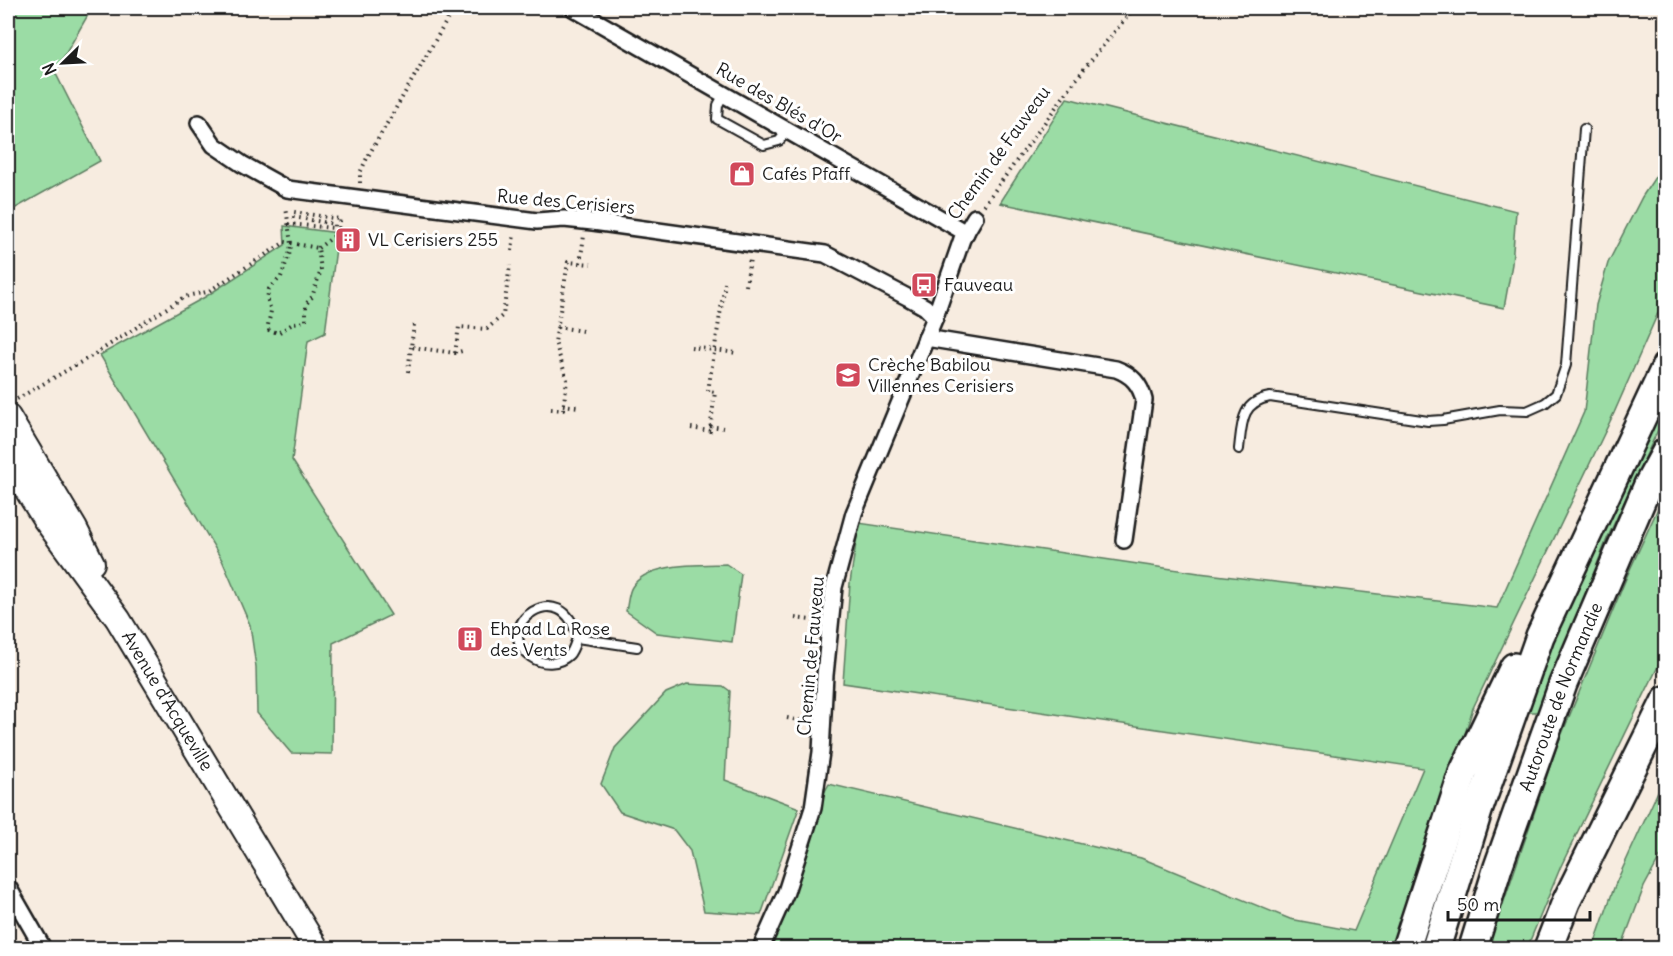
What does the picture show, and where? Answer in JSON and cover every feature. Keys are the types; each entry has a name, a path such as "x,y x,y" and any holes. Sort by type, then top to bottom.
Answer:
{"highway":[{"path":"1436,948 1478,811 1539,636 1665,366"},
{"name":"Autoroute de Normandie","path":"1473,948 1498,867 1563,684 1648,485 1665,452"},
{"path":"1406,948 1463,773 1510,671 1539,636"},
{"path":"1548,948 1566,902 1665,701"}],"main road":[{"path":"8,411 86,549 118,619"},
{"name":"Avenue d'Acqueville","path":"8,459 45,519 118,619 316,948"}],"street":[{"name":"Rue des Blés d'Or","path":"573,8 966,233"},
{"name":"Rue des Cerisiers","path":"199,123 214,145 242,164 287,189 537,221 564,219 593,222 825,254 925,307 935,317"},
{"name":"Chemin de Fauveau","path":"761,948 786,892 813,808 821,752 825,675 834,587 854,513 935,317 962,239 975,217"},
{"path":"926,338 1116,369 1127,374 1136,382 1144,400 1124,540"},
{"path":"8,887 43,948"}],"lane":[{"path":"724,94 718,105 717,118 764,145 779,141 788,130"},
{"path":"1239,449 1242,422 1250,405 1257,399 1270,397 1428,421 1500,410 1527,411 1545,403 1556,394 1566,365 1584,129"},
{"path":"546,606 563,611 575,627 577,638 569,655 553,663 537,661 524,652 518,639 522,620 532,610 546,606"},
{"path":"577,638 637,647"}],"path":[{"path":"359,187 360,173 367,158 454,8"},
{"name":"Chemin de Fauveau","path":"975,217 1084,69 1134,8"},
{"path":"286,207 291,244 289,260 281,277 268,289 267,298 271,311 268,325 273,333 282,332 294,323 306,321 306,304 312,297 321,270 318,248"},
{"path":"8,411 183,298 192,293 200,294 209,291 285,242 318,248 337,234 340,217 294,212 294,217 334,224 334,228 288,224"},
{"path":"580,263 584,236"},
{"path":"512,251 513,237"},
{"path":"746,286 750,258"},
{"path":"551,409 562,410 567,380 555,342 567,262 591,264"},
{"path":"455,353 459,327 487,329 502,315 510,265"},
{"path":"691,428 710,431 716,392 708,392 725,283"},
{"path":"408,372 414,325"},
{"path":"557,327 583,331"},
{"path":"411,346 455,353 462,351"},
{"path":"691,347 737,353"},
{"path":"563,405 578,407"},
{"path":"710,426 723,428"},
{"path":"795,618 811,621"},
{"path":"787,718 803,721"}],"green space":[{"path":"8,8 92,8 55,72 100,161 12,210 8,229"},
{"path":"1067,98 1516,211 1512,264 1504,308 1000,203"},
{"path":"1665,162 1665,297 1614,413 1473,708 1451,779 1421,852 1392,948 770,948 810,818 829,784 1141,858 1290,919 1354,931 1423,768 843,683 850,583 859,523 1199,573 1497,608 1584,412 1596,305 1608,263 1642,197"},
{"path":"284,226 338,233 325,333 308,341 292,460 391,615 333,643 332,754 291,753 257,713 256,667 250,625 222,560 100,355 205,297 285,245"},
{"path":"1665,388 1665,415 1607,539 1539,712 1526,712 1599,527"},
{"path":"1665,493 1665,652 1561,866 1527,948 1488,948 1557,746 1627,576"},
{"path":"726,564 741,574 732,642 657,633 626,611 632,587 649,573 675,566"},
{"path":"687,684 723,686 730,691 725,780 799,808 761,915 704,911 690,851 674,830 620,812 601,784 615,748 666,693"},
{"path":"1665,776 1665,848 1644,887 1621,948 1593,948 1615,885"}],"place":[{"name":"Cafés Pfaff","path":"742,174"},
{"name":"VL Cerisiers 255","path":"348,240"},
{"name":"Fauveau","path":"924,285"},
{"name":"Crèche Babilou Villennes Cerisiers","path":"848,375"},
{"name":"Ehpad La Rose des Vents","path":"470,639"}]}
